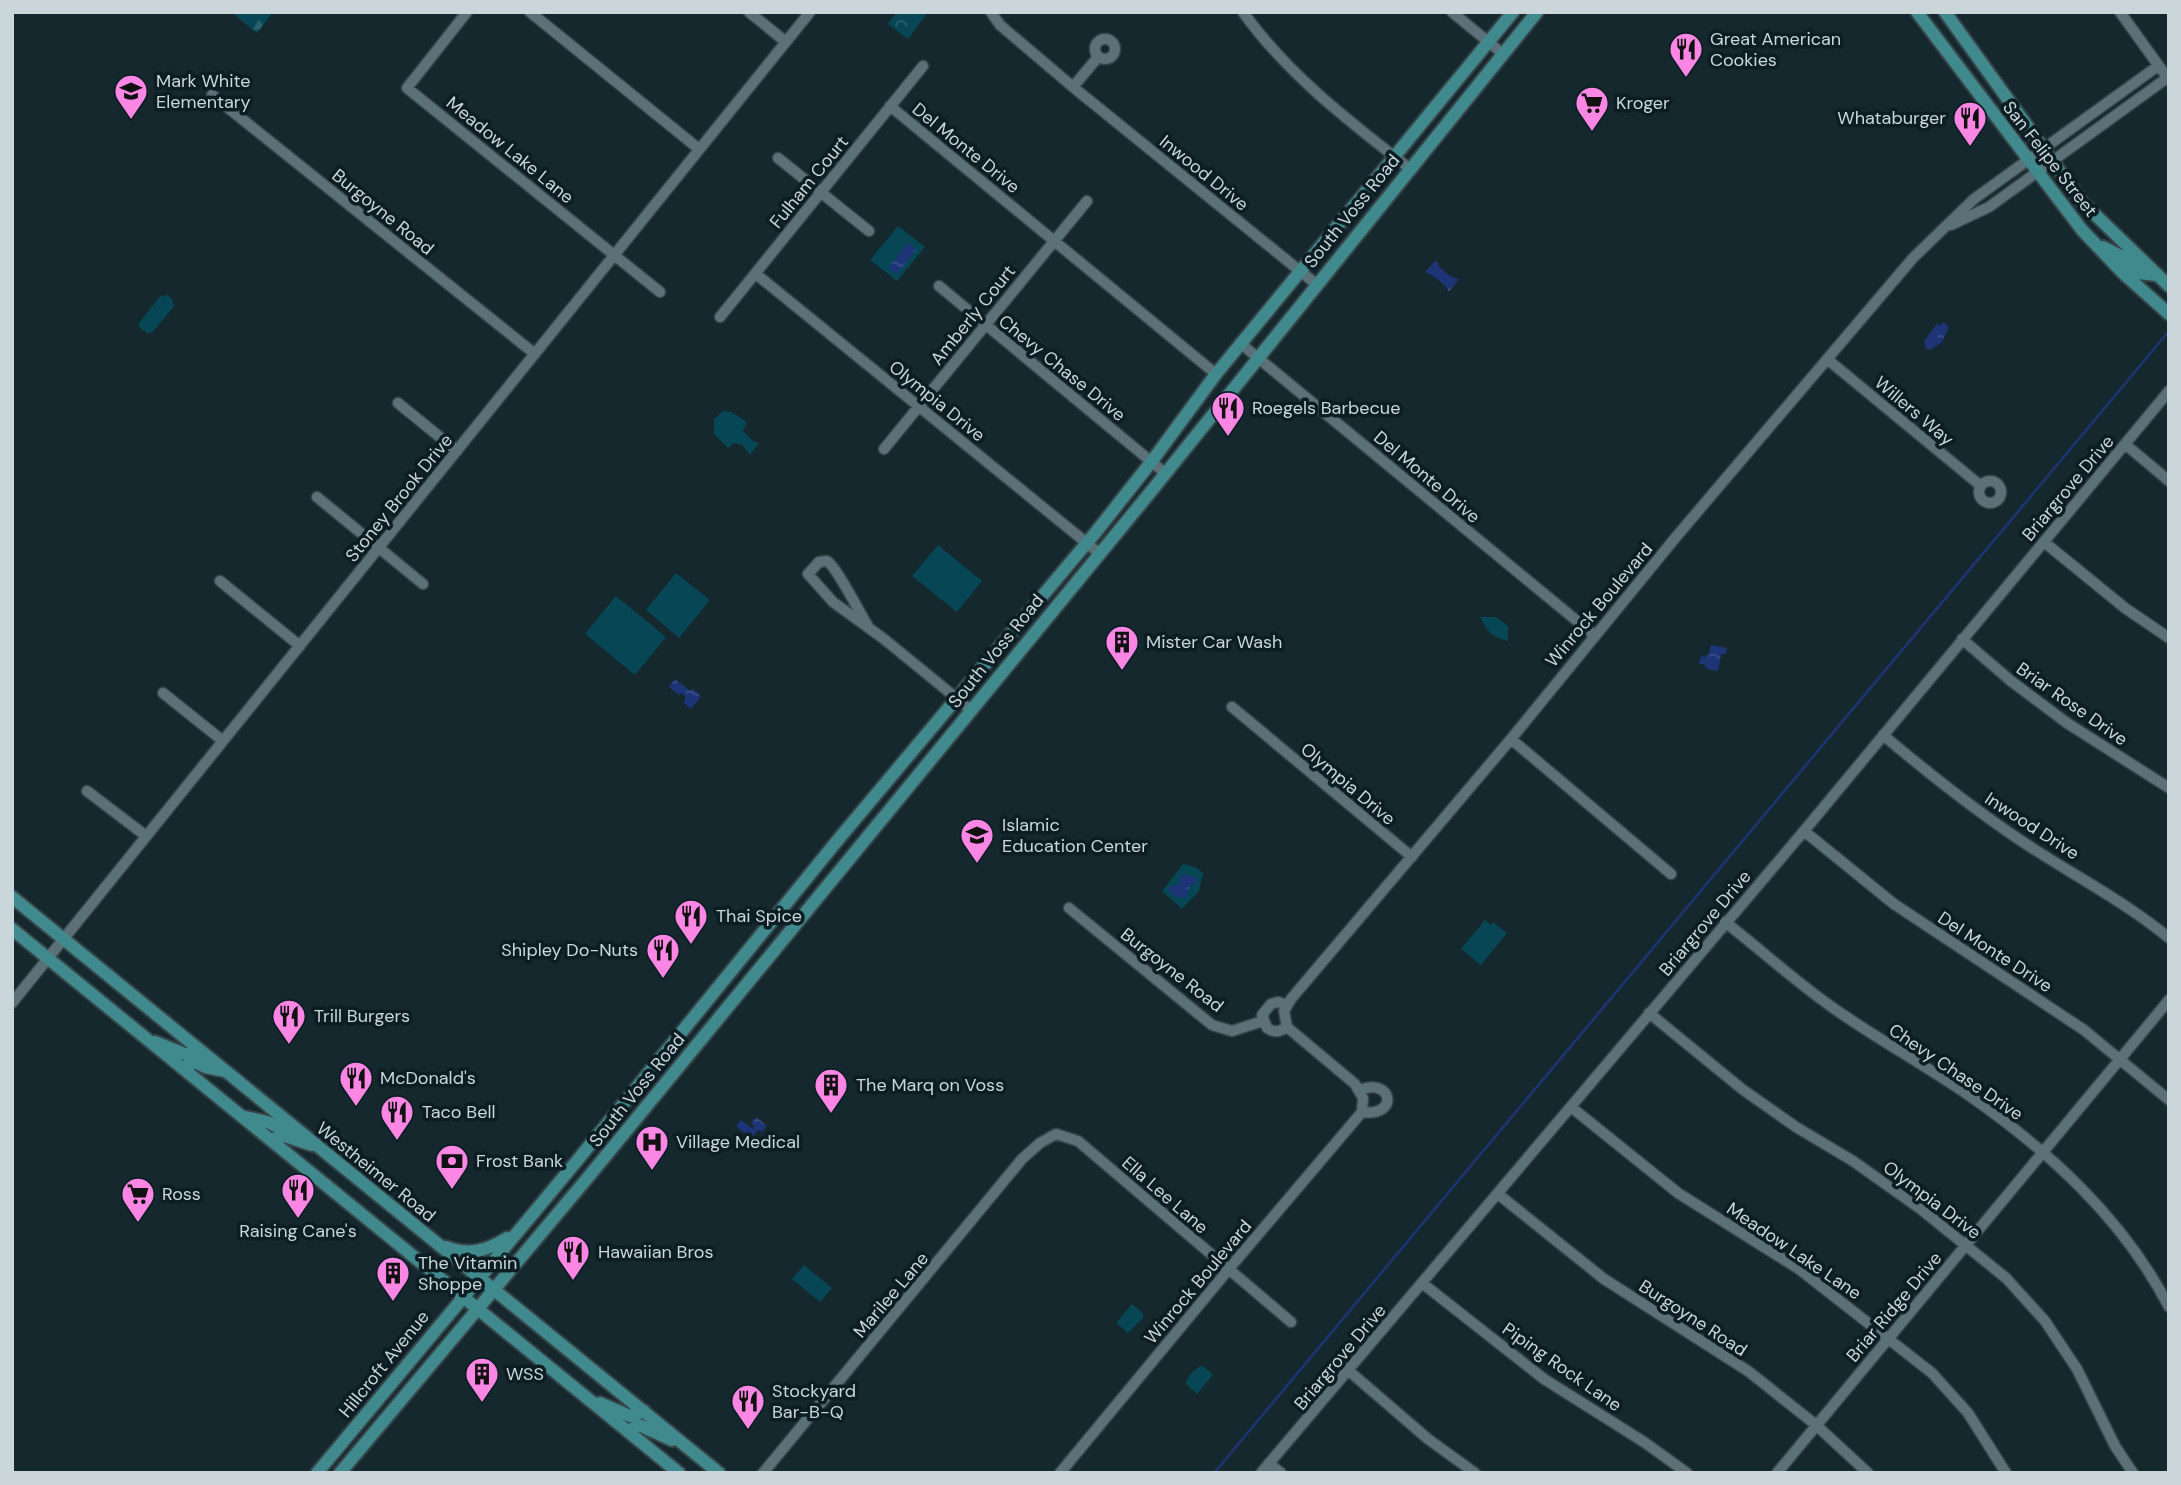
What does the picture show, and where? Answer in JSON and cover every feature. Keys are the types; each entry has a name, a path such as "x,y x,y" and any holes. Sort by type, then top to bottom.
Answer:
{"main road":[{"name":"South Voss Road","path":"478,1278 576,1162 806,878 1086,543 1153,461 1240,343 1513,12"},
{"name":"South Voss Road","path":"476,1308 590,1175 1166,473 1537,12"},
{"name":"San Felipe Street","path":"1917,12 2026,159 2093,242 2168,314"},
{"name":"San Felipe Street","path":"1945,13 2082,202 2169,286"},
{"path":"1927,26 1945,13"},
{"path":"1332,231 1348,244"},
{"path":"2093,242 2121,256 2139,273 2156,275"},
{"path":"880,792 893,804"},
{"path":"806,878 823,891"},
{"name":"Westheimer Road","path":"12,897 719,1473"},
{"path":"12,929 679,1473"},
{"path":"732,969 748,982"},
{"path":"148,1039 185,1054 200,1050"},
{"path":"183,1068 195,1062 226,1071"},
{"path":"653,1065 669,1078"},
{"path":"241,1116 281,1129 292,1125"},
{"path":"271,1140 285,1136 319,1147"},
{"path":"576,1162 590,1175"},
{"path":"438,1244 460,1252 476,1252 495,1246 519,1230"},
{"name":"Hillcroft Avenue","path":"317,1473 478,1278"},
{"name":"Hillcroft Avenue","path":"340,1473 476,1308"},
{"path":"590,1400 630,1416 644,1411"},
{"path":"370,1411 383,1422"},
{"path":"628,1431 639,1425 685,1446"}],"street":[{"path":"530,12 699,149"},
{"path":"749,12 786,42"},
{"name":"Stoney Brook Drive","path":"12,1003 810,12"},
{"name":"Inwood Drive","path":"991,12 1000,26 1316,284"},
{"path":"1243,12 1272,48 1304,81 1409,168"},
{"path":"1452,12 1503,54"},
{"path":"2120,12 2158,66"},
{"name":"Meadow Lake Lane","path":"464,16 407,88 660,292"},
{"path":"1073,87 1098,57"},
{"name":"Fulham Court","path":"720,317 923,66"},
{"name":"Winrock Boulevard","path":"1060,1473 1363,1112 1376,1114 1388,1103 1384,1090 1377,1086 1360,1090 1287,1027 1280,1032 1267,1028 1263,1021 1265,1009 1271,1003 1287,1004 1913,258 1941,230 1974,199 2158,66 2168,79 1989,207 1941,230"},
{"name":"Burgoyne Road","path":"212,95 535,354"},
{"path":"2114,97 2134,102"},
{"name":"Del Monte Drive","path":"890,106 1216,374"},
{"path":"778,158 869,231"},
{"name":"Amberly Court","path":"884,449 1087,201"},
{"name":"Olympia Drive","path":"755,274 1099,553"},
{"name":"Chevy Chase Drive","path":"939,286 1166,473"},
{"name":"Del Monte Drive","path":"1240,343 1594,635"},
{"name":"Willers Way","path":"1827,359 1981,486"},
{"name":"Briargrove Drive","path":"1261,1473 1804,831 2169,391"},
{"path":"398,402 457,451"},
{"path":"2125,444 2169,481"},
{"path":"317,497 423,584"},
{"path":"2044,542 2125,608 2169,638"},
{"path":"869,628 831,562 819,562 808,574 833,602 971,710"},
{"path":"220,581 300,646"},
{"name":"Briar Rose Drive","path":"1962,639 2011,681 2067,723 2169,788"},
{"path":"163,693 223,741"},
{"name":"Olympia Drive","path":"1232,707 1412,857"},
{"name":"Inwood Drive","path":"1883,735 1959,798 2122,904 2169,938"},
{"path":"1511,739 1671,874"},
{"path":"88,791 146,836"},
{"name":"Del Monte Drive","path":"1804,831 1894,904 2049,1005 2169,1100"},
{"name":"Burgoyne Road","path":"1069,908 1212,1025 1232,1031 1263,1021"},
{"name":"Chevy Chase Drive","path":"1726,922 1839,1013 1968,1094 2042,1152 2091,1195 2130,1241 2169,1307"},
{"name":"Briar Ridge Drive","path":"1777,1473 2169,1000"},
{"path":"1287,1004 1284,1020 1287,1027"},
{"name":"Olympia Drive","path":"1649,1013 1742,1089 1796,1127 1853,1161 1966,1244 2007,1278 2045,1321 2077,1369 2115,1446 2133,1473"},
{"path":"1360,1090 1363,1112"},
{"name":"Meadow Lake Lane","path":"1571,1107 1678,1193 1799,1269 1932,1373 1968,1413 2006,1473"},
{"name":"Ella Lee Lane","path":"1046,1139 1056,1133 1078,1141 1291,1322"},
{"name":"Marilee Lane","path":"763,1473 1022,1159 1046,1139"},
{"name":"Burgoyne Road","path":"1498,1194 1604,1279 1748,1371 1816,1426 1868,1473"},
{"name":"Piping Rock Lane","path":"1422,1283 1544,1379 1644,1442 1687,1473"},
{"path":"1349,1371 1428,1439 1475,1473"},
{"path":"1269,1463 1281,1473"}],"green space":[{"path":"231,12 273,12 257,33"},
{"path":"897,12 928,12 908,39 888,24"},
{"path":"898,226 925,247 897,281 870,260"},
{"path":"166,294 175,305 152,333 148,334 139,327 139,323 161,295 164,297"},
{"path":"723,411 731,412 747,422 743,431 759,443 750,455 742,445 734,443 728,448 714,434 714,419"},
{"path":"938,545 982,581 957,612 912,576"},
{"path":"676,573 710,600 679,638 646,610"},
{"path":"616,596 666,637 635,675 585,634"},
{"path":"1480,617 1496,617 1508,626 1508,641 1491,633"},
{"path":"1183,864 1195,867 1203,873 1199,891 1182,909 1162,891"},
{"path":"1485,920 1491,925 1493,922 1507,933 1481,965 1461,949"},
{"path":"804,1265 832,1288 820,1302 792,1279"},
{"path":"1132,1304 1143,1313 1143,1318 1128,1333 1116,1323"},
{"path":"1203,1366 1213,1375 1197,1394 1186,1384 1192,1372"}],"water":[{"path":"908,243 916,250 897,274 888,268"},
{"path":"1436,260 1445,272 1459,279 1449,292 1439,280 1425,272"},
{"path":"1943,322 1949,327 1942,342 1930,350 1926,349 1924,341 1937,324 1940,326"},
{"path":"1711,645 1727,648 1726,654 1721,654 1718,671 1699,664 1701,656 1705,657 1709,653"},
{"path":"675,679 701,696 691,709 683,702 686,697 682,693 679,695 669,687"},
{"path":"1182,874 1197,878 1196,884 1190,885 1186,898 1169,892 1170,886 1179,885"},
{"path":"756,1117 767,1126 762,1132 758,1130 743,1149 735,1143 741,1135 745,1138 747,1135 736,1126 741,1120 753,1129 751,1123"}],"waterway":[{"path":"1214,1473 2169,331"}],"place":[{"name":"Great American Cookies","path":"1686,79"},
{"name":"Mark White Elementary","path":"131,121"},
{"name":"Kroger","path":"1592,133"},
{"name":"Whataburger","path":"1970,148"},
{"name":"Roegels Barbecue","path":"1228,438"},
{"name":"Mister Car Wash","path":"1122,672"},
{"name":"Islamic Education Center","path":"977,865"},
{"name":"Thai Spice","path":"691,946"},
{"name":"Shipley Do-Nuts","path":"663,980"},
{"name":"Trill Burgers","path":"289,1046"},
{"name":"McDonald's","path":"356,1108"},
{"name":"The Marq on Voss","path":"831,1115"},
{"name":"Taco Bell","path":"397,1142"},
{"name":"Village Medical","path":"652,1172"},
{"name":"Frost Bank","path":"452,1191"},
{"name":"Raising Cane's","path":"298,1220"},
{"name":"Ross","path":"138,1224"},
{"name":"Hawaiian Bros","path":"573,1282"},
{"name":"The Vitamin Shoppe","path":"393,1303"},
{"name":"WSS","path":"482,1404"},
{"name":"Stockyard Bar-B-Q","path":"748,1431"}]}
